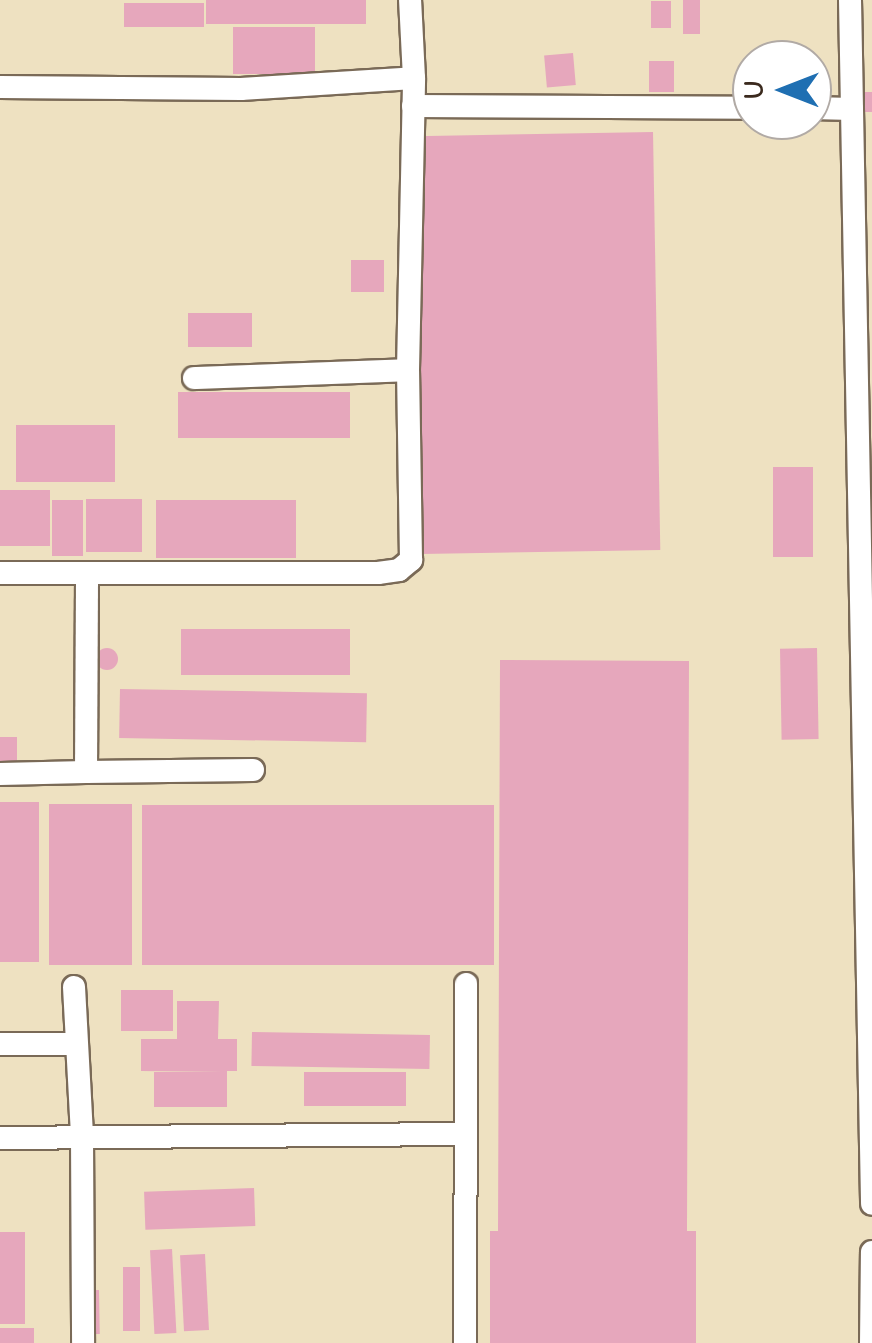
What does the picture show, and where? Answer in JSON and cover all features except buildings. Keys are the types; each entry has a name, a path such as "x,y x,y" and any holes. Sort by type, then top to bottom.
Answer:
{"lane":[{"path":"0,573 398,570 411,560 408,370 414,78 410,0"},
{"path":"850,0 861,39 852,109 872,1204"},
{"path":"0,87 241,89 414,78"},
{"path":"413,106 732,108"},
{"path":"832,108 852,109"},
{"path":"194,378 408,370"},
{"path":"86,772 87,573"},
{"path":"0,774 254,770"},
{"path":"465,1343 466,984"},
{"path":"74,987 82,1136 84,1343"},
{"path":"0,1044 76,1044"},
{"path":"0,1138 466,1134"},
{"path":"871,1343 872,1252"}]}
